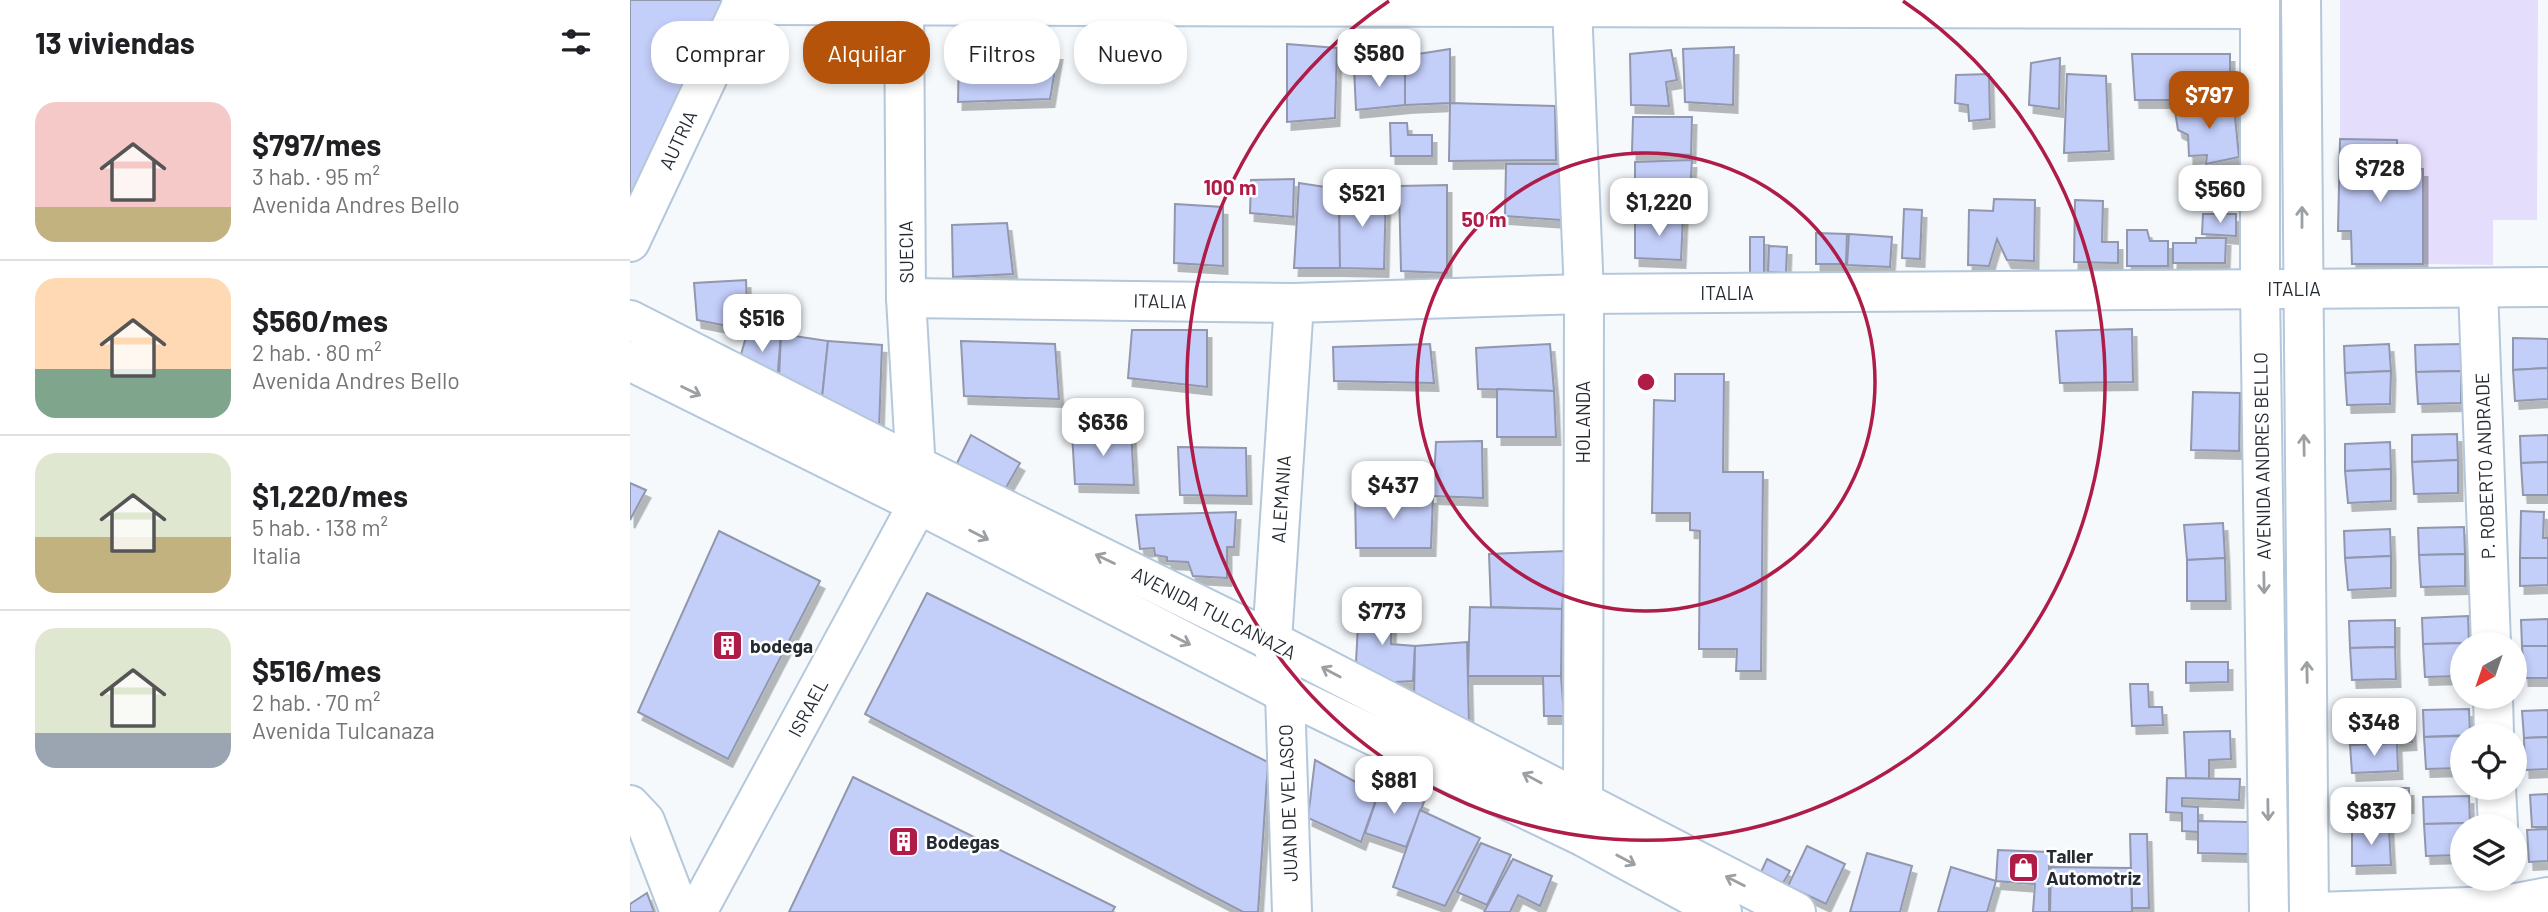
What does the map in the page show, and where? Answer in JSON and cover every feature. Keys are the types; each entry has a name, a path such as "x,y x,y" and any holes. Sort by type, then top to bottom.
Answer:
{"street":[{"path":"2301,0 2309,912"},
{"path":"743,3 1406,3 1572,7 1752,4 2260,4"},
{"name":"AUTRIA","path":"630,242 743,3"},
{"name":"SUECIA","path":"904,3 906,298 918,504"},
{"name":"AVENIDA ANDRES BELLO","path":"2260,4 2260,290 2269,912"},
{"name":"HOLANDA","path":"1572,7 1584,294 1583,820"},
{"name":"ITALIA","path":"906,298 1294,303 1584,294 2548,287"},
{"name":"P. ROBERTO ANDRADE","path":"2478,288 2491,632"},
{"name":"ALEMANIA","path":"1285,693 1272,642 1294,303"},
{"name":"AVENIDA TULCANAZA","path":"630,320 1272,642 1583,820 1722,912"},
{"name":"AVENIDA TULCANAZA","path":"630,361 918,504 1285,693 1796,912"},
{"name":"ISRAEL","path":"697,912 918,504"},
{"name":"JUAN DE VELASCO","path":"1285,693 1292,912"},
{"path":"630,805 645,821 680,912"},
{"path":"2315,912 2548,897"}],"shaded area":[{"path":"2340,0 2538,0 2537,220 2493,220 2493,265 2423,264 2423,169 2397,169 2397,140 2340,139"}],"building":[{"path":"630,0 732,0 721,21 651,21 651,84 690,84 630,202"},
{"path":"1287,44 1337,48 1335,118 1287,122"},
{"path":"1734,47 1733,105 1685,102 1683,49"},
{"path":"1450,49 1450,103 1405,105 1405,56"},
{"path":"1671,50 1677,80 1666,82 1669,106 1631,105 1630,54"},
{"path":"2132,54 2230,54 2230,100 2135,100"},
{"path":"2060,58 2059,109 2029,105 2031,63"},
{"path":"1354,68 1405,72 1405,105 1356,110"},
{"path":"1989,74 1990,119 1969,121 1968,105 1955,103 1956,75"},
{"path":"2067,74 2106,76 2109,151 2064,153"},
{"path":"958,84 1053,84 1050,99 958,102"},
{"path":"1450,103 1555,106 1556,160 1449,161"},
{"path":"2174,105 2234,107 2239,157 2206,164 2207,155 2189,156 2188,135 2178,130"},
{"path":"1633,117 1692,117 1691,155 1632,152"},
{"path":"1390,123 1407,123 1408,135 1432,135 1432,156 1391,156"},
{"path":"2340,139 2397,140 2397,169 2423,169 2423,264 2352,264 2351,231 2338,231"},
{"path":"1692,160 1689,207 1635,209 1635,162"},
{"path":"1506,164 1561,164 1561,220 1505,216"},
{"path":"1294,179 1293,217 1250,213 1251,180"},
{"path":"1299,183 1339,189 1340,268 1294,268"},
{"path":"1447,185 1447,273 1401,271 1399,186"},
{"path":"1339,189 1386,190 1384,269 1340,268"},
{"path":"1994,199 2035,200 2034,261 2007,260 1997,239 1989,266 1968,265 1969,210 1993,211"},
{"path":"2075,200 2103,201 2102,242 2118,242 2118,263 2074,262"},
{"path":"1175,204 1223,207 1223,266 1174,263"},
{"path":"1904,209 1922,210 1920,259 1902,258"},
{"path":"2203,214 2236,214 2236,236 2202,234"},
{"path":"1683,216 1681,260 1635,258 1635,217"},
{"path":"1007,223 1013,274 953,277 952,225"},
{"path":"2127,230 2147,230 2150,241 2168,241 2168,266 2127,266"},
{"path":"1816,233 1847,234 1846,264 1816,264"},
{"path":"1849,234 1892,237 1890,267 1847,265"},
{"path":"1750,237 1764,237 1764,274 1750,274"},
{"path":"2196,238 2226,238 2225,263 2173,263 2173,243 2196,243"},
{"path":"1769,246 1787,247 1786,273 1768,272"},
{"path":"746,280 748,330 697,320 694,283"},
{"path":"2132,329 2133,382 2060,383 2056,331"},
{"path":"748,330 781,334 777,382 738,365"},
{"path":"1132,330 1207,330 1207,387 1128,378"},
{"path":"781,334 828,341 822,398 779,378"},
{"path":"2513,338 2548,339 2548,368 2513,370"},
{"path":"828,341 882,345 879,429 822,398"},
{"path":"961,341 1055,344 1059,399 964,396"},
{"path":"1430,344 1434,383 1334,381 1333,347"},
{"path":"1550,344 1554,391 1478,389 1476,348"},
{"path":"2389,344 2391,371 2345,373 2344,346"},
{"path":"2461,344 2461,371 2416,372 2415,345"},
{"path":"2548,368 2548,399 2515,401 2513,370"},
{"path":"2391,371 2390,404 2347,405 2345,373"},
{"path":"2461,371 2461,403 2418,404 2416,372"},
{"path":"1675,374 1724,374 1723,472 1763,472 1761,671 1736,671 1737,649 1699,649 1700,531 1690,530 1690,513 1652,513 1654,400 1675,401"},
{"path":"1497,389 1554,391 1556,437 1497,437"},
{"path":"2193,392 2240,393 2239,451 2191,450"},
{"path":"1131,430 1134,485 1075,484 1072,433"},
{"path":"2457,434 2458,460 2412,462 2412,435"},
{"path":"971,435 1020,463 1004,491 956,465"},
{"path":"2548,435 2548,462 2521,463 2520,436"},
{"path":"1482,441 1483,498 1433,496 1436,442"},
{"path":"2390,442 2391,469 2345,471 2345,444"},
{"path":"1178,447 1246,448 1247,496 1180,495"},
{"path":"2458,460 2458,493 2414,494 2412,462"},
{"path":"2548,462 2548,495 2523,495 2521,463"},
{"path":"2391,469 2391,501 2348,503 2345,471"},
{"path":"630,483 646,490 630,520"},
{"path":"1355,493 1433,496 1431,548 1356,548"},
{"path":"2521,511 2544,512 2543,538 2548,538 2548,558 2520,558"},
{"path":"1236,512 1234,547 1227,547 1227,578 1193,576 1188,562 1167,561 1167,557 1155,555 1154,548 1140,549 1136,515"},
{"path":"2223,523 2225,558 2187,560 2184,525"},
{"path":"2464,527 2465,554 2419,555 2418,528"},
{"path":"2390,529 2391,556 2345,558 2344,531"},
{"name":"bodega","path":"719,531 820,581 728,759 638,712"},
{"path":"1566,551 1562,609 1491,607 1489,554"},
{"path":"2465,554 2465,586 2421,587 2419,555"},
{"path":"2391,556 2391,588 2348,590 2345,558"},
{"path":"2225,558 2226,601 2187,601 2187,560"},
{"path":"2520,558 2548,558 2548,585 2520,586"},
{"path":"927,593 1268,762 1258,912 1243,912 865,714"},
{"path":"1359,606 1392,606 1391,644 1415,646 1413,681 1377,683 1356,662"},
{"path":"1470,607 1562,609 1561,676 1468,676"},
{"path":"2468,616 2469,632 2450,632 2450,643 2423,644 2422,618"},
{"path":"2548,619 2548,646 2527,646 2527,632 2521,632 2521,620"},
{"path":"2395,620 2395,647 2350,648 2349,621"},
{"path":"1467,642 1469,723 1414,697 1415,646"},
{"path":"2450,643 2450,676 2425,677 2423,644"},
{"path":"2527,646 2548,646 2548,678 2527,678"},
{"path":"2395,647 2396,679 2352,680 2350,648"},
{"path":"2186,662 2228,662 2228,682 2186,683"},
{"path":"1543,676 1561,676 1564,716 1544,716"},
{"path":"2130,684 2148,684 2149,707 2162,707 2163,725 2132,726"},
{"path":"2409,701 2412,742 2350,745 2348,704"},
{"path":"2469,709 2470,723 2450,723 2450,736 2424,737 2423,710"},
{"path":"2548,710 2548,737 2527,738 2527,723 2523,723 2522,711"},
{"path":"2230,731 2231,759 2209,760 2209,779 2186,778 2184,732"},
{"path":"2450,736 2450,768 2426,769 2424,737"},
{"path":"2548,737 2548,769 2527,770 2527,738"},
{"path":"2397,743 2398,771 2352,773 2350,745"},
{"path":"1315,760 1378,794 1361,842 1308,818"},
{"name":"Bodegas","path":"853,777 1115,907 1112,912 789,912"},
{"path":"2167,778 2240,779 2239,800 2182,798 2182,806 2198,807 2198,832 2182,831 2182,813 2166,812"},
{"path":"1382,783 1424,802 1406,847 1365,833"},
{"path":"2372,788 2409,788 2409,805 2389,805 2389,829 2352,829 2353,801 2372,801"},
{"path":"2548,794 2548,827 2532,827 2530,795"},
{"path":"2450,796 2450,800 2469,800 2470,814 2450,814 2450,823 2424,824 2423,797"},
{"path":"1420,810 1480,838 1445,906 1393,887"},
{"path":"2198,821 2248,822 2248,854 2198,853"},
{"path":"2450,823 2450,855 2426,856 2424,824"},
{"path":"2352,829 2389,829 2391,865 2352,866"},
{"path":"2548,829 2548,861 2529,862 2527,830"},
{"path":"2130,834 2147,834 2149,908 2132,908"},
{"path":"1481,843 1511,855 1487,905 1457,892"},
{"path":"1807,846 1845,864 1826,904 1788,886"},
{"name":"Taller Automotriz","path":"1998,850 2049,852 2049,912 2033,912 2035,884 1996,881"},
{"path":"1867,853 1912,866 1900,912 1850,912"},
{"path":"1513,859 1552,876 1540,906 1518,895 1510,912 1484,912"},
{"path":"1767,859 1790,871 1783,883 1761,872"},
{"path":"1951,867 1996,881 1987,912 1938,912"},
{"path":"2051,867 2131,868 2132,912 2050,912"},
{"path":"647,893 654,912 630,912 630,904"}],"place":[{"name":"bodega","path":"727,646"},
{"name":"Bodegas","path":"903,842"},
{"name":"Taller Automotriz","path":"2023,867"}]}
